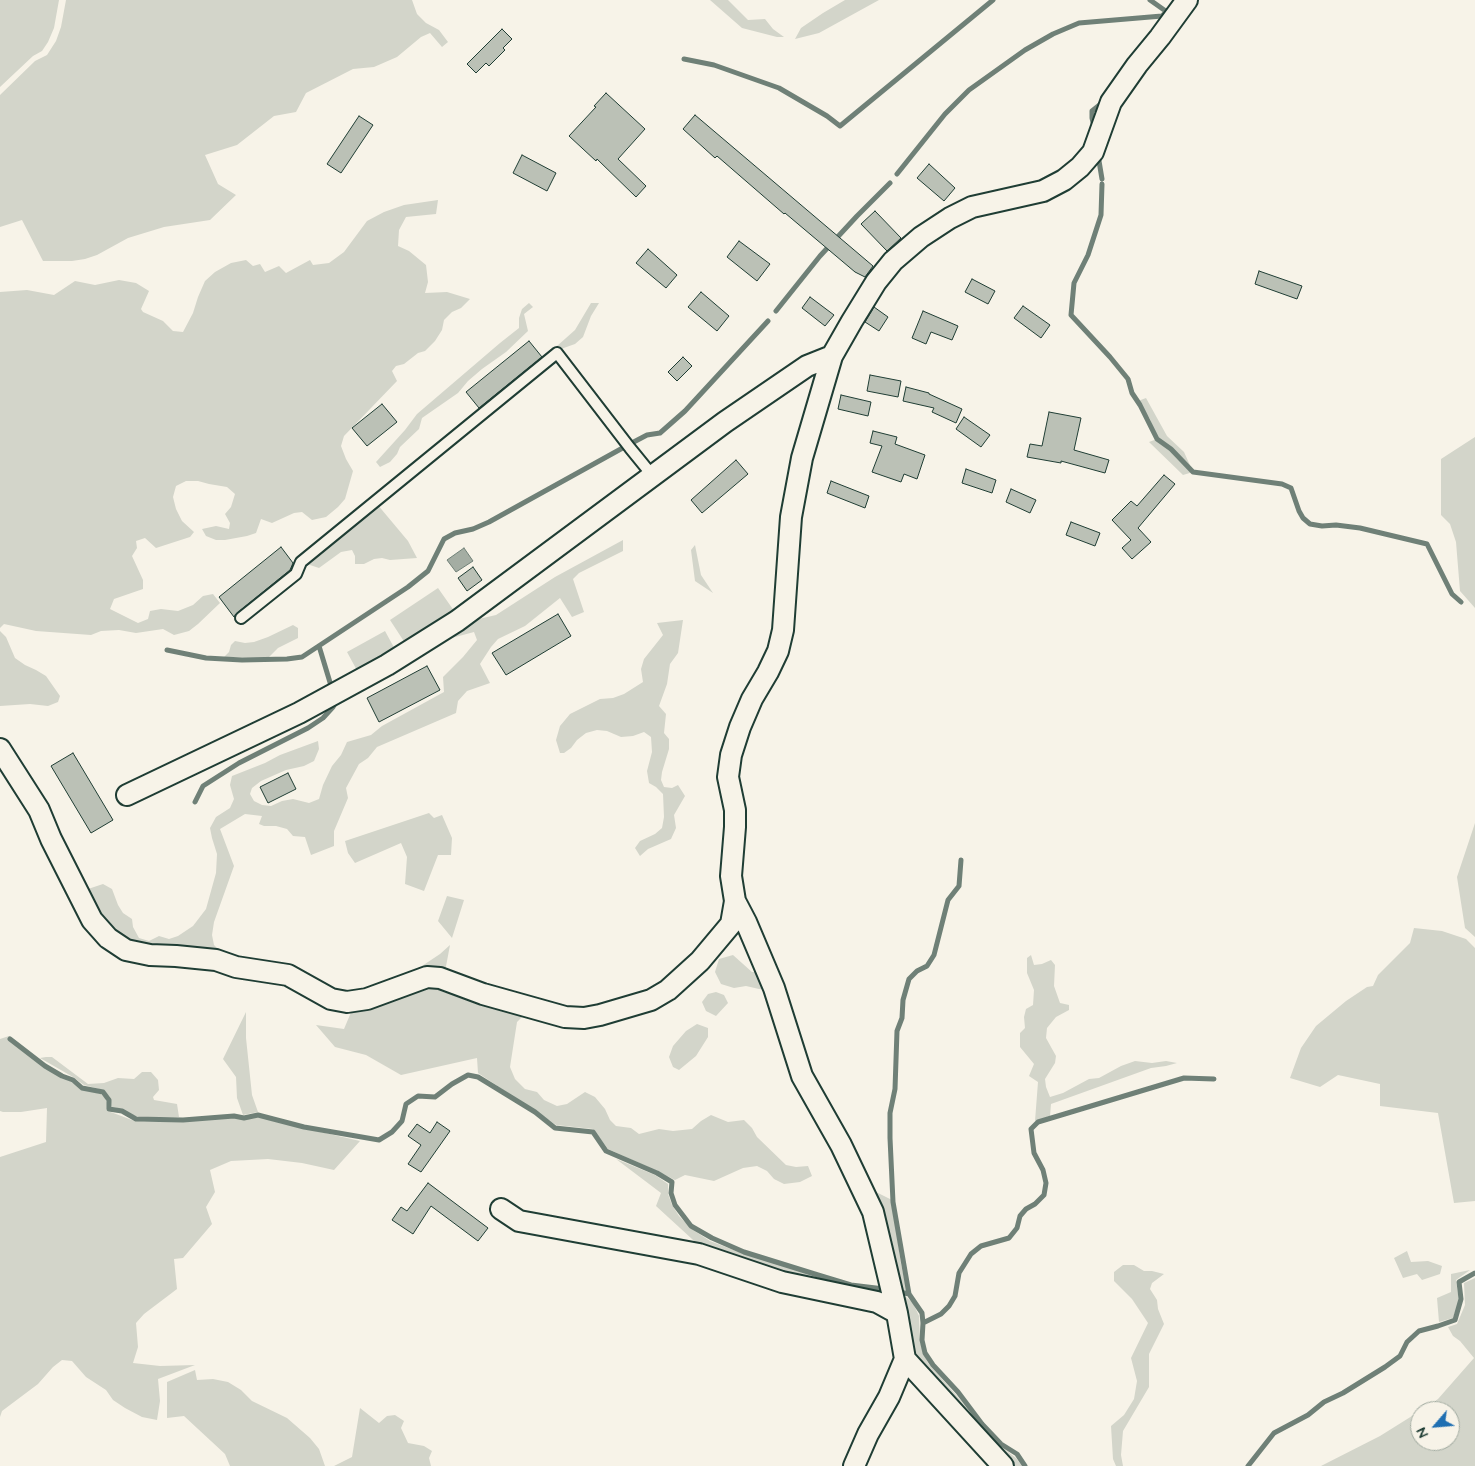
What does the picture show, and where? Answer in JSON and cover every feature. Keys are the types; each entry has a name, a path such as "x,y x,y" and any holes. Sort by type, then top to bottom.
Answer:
{"street":[{"path":"854,1466 868,1434 889,1397 905,1359 897,1313 873,1212 841,1145 802,1076 774,988 735,901 730,876 735,827 728,777 731,755 749,706 778,651 783,630 790,517 802,458 832,356 876,282 893,261 921,237 950,218 972,207 1044,191 1064,180 1080,167 1093,152 1111,102 1187,0"},
{"path":"126,796 299,713 388,665 457,622 725,422 807,366 832,356"},
{"path":"0,749 38,810 92,920 108,938 126,950 150,955 216,960 236,968 288,975 331,999 348,1002 367,1000 428,978 440,978 483,994 565,1016 584,1018 600,1015 651,1000 668,990 700,962 731,924 735,901"},
{"path":"501,1209 519,1221 699,1254 782,1282 877,1302 897,1313"},
{"path":"905,1359 1004,1466"}],"lane":[{"path":"241,618 296,574 301,562 557,353 652,475"}],"shaded area":[{"path":"0,0 59,0 54,28 42,51 33,56 0,87"},
{"path":"66,0 412,0 417,14 426,23 439,30 448,42 442,47 430,33 421,37 397,57 374,67 353,69 306,93 296,112 274,116 237,145 205,155 218,184 236,195 210,220 164,227 128,238 97,255 85,259 43,261 22,220 0,227 0,95 35,61 47,55 56,41 61,27"},
{"path":"710,0 728,0 748,20 765,19 773,29 784,37 742,28"},
{"path":"845,0 879,0 819,33 795,39 801,28"},
{"path":"438,200 436,214 406,217 399,230 398,246 409,251 426,265 428,282 425,293 447,292 470,299 444,320 442,330 425,351 418,353 404,364 396,366 392,371 397,381 344,436 341,446 353,471 345,499 338,507 326,517 312,520 302,512 294,513 272,523 261,519 256,533 225,540 216,540 206,536 202,529 216,526 229,529 230,523 225,514 231,507 235,494 227,487 198,481 186,481 176,486 173,497 182,521 194,532 190,537 156,548 145,538 136,541 137,548 132,556 143,580 143,589 114,599 110,609 138,623 148,619 150,611 161,609 178,611 193,605 203,596 213,594 220,603 198,624 189,631 174,635 163,629 136,633 119,630 101,631 91,635 36,631 4,624 0,628 0,292 27,290 54,295 75,281 95,285 119,280 136,283 149,291 141,309 143,312 163,321 173,331 183,332 193,313 205,281 215,272 231,263 246,260 253,266 260,264 265,272 279,266 286,273 310,260 313,265 329,263 344,252 367,221 384,212 404,205"},
{"path":"529,303 533,307 524,314 528,331 506,352 468,381 458,393 422,418 419,429 400,447 390,462 380,467 376,462 417,414 519,328 519,318 522,309"},
{"path":"591,303 599,303 591,316 583,337 575,344 558,350 557,346 575,330"},
{"path":"1146,398 1167,436 1184,452 1193,472 1183,475 1149,442 1157,439 1150,419 1138,401"},
{"path":"1475,437 1475,608 1460,591 1456,542 1450,524 1441,515 1441,459"},
{"path":"377,504 408,541 417,558 390,560 382,558 374,559 364,564 355,564 355,556 352,550 341,552 319,568 304,563"},
{"path":"623,540 623,551 579,573 573,579 584,612 572,617 560,598 525,626 498,639 480,664 490,683 467,691 458,701 456,713 377,747 368,758 359,764 346,788 348,798 334,831 334,846 311,855 305,837 293,836 287,829 259,824 262,816 245,814 220,829 234,866 214,922 212,935 214,945 231,956 165,951 113,935 82,891 103,884 112,889 123,913 132,919 133,927 139,938 149,941 159,936 169,939 178,936 193,926 206,909 216,873 217,854 210,828 216,817 230,808 234,799 230,785 232,776 318,741 319,749 314,761 261,781 252,788 250,794 254,801 262,805 271,806 293,799 309,803 319,799 332,766 341,755 347,742 371,735 382,726 444,692 443,677 477,640 474,632 444,640 470,621 496,615 555,577"},
{"path":"695,545 701,575 713,593 695,581 691,550"},
{"path":"464,548 473,561 456,572 447,560"},
{"path":"438,588 457,615 407,646 390,620"},
{"path":"683,620 678,653 670,664 667,684 659,706 666,714 664,733 669,739 669,749 661,780 664,787 672,788 678,785 685,796 674,815 676,828 671,839 648,849 640,856 635,848 640,841 655,834 662,828 664,817 663,794 649,783 647,771 652,752 651,737 644,732 633,736 621,737 607,731 597,730 586,733 564,753 560,753 556,740 560,726 570,714 600,699 613,698 624,694 643,682 641,669 644,659 663,635 657,623"},
{"path":"293,625 298,628 298,638 278,648 268,658 224,657 235,641 254,642"},
{"path":"0,631 6,637 15,658 46,676 60,696 58,702 48,706 30,704 0,706"},
{"path":"385,631 397,653 359,674 347,652"},
{"path":"429,813 434,818 442,815 452,838 451,855 438,855 424,891 405,884 407,857 401,843 355,863 348,853 345,841"},
{"path":"1475,823 1475,937 1465,928 1457,877"},
{"path":"447,896 464,900 452,938 438,921"},
{"path":"1414,928 1442,931 1466,939 1475,948 1475,1201 1454,1203 1438,1113 1380,1106 1380,1084 1338,1075 1320,1087 1290,1078 1301,1048 1316,1026 1346,1001 1367,987 1373,986 1378,975 1410,943"},
{"path":"450,945 444,977 395,979 422,966"},
{"path":"733,955 752,972 763,972 770,990 746,986 734,988 721,984 715,972 719,959"},
{"path":"1031,955 1034,965 1051,960 1055,965 1054,986 1060,1003 1069,1005 1069,1010 1056,1017 1047,1028 1046,1038 1056,1056 1055,1063 1045,1079 1050,1097 1063,1093 1089,1079 1099,1078 1135,1061 1177,1063 1151,1068 1051,1104 1050,1116 1035,1121 1038,1082 1029,1076 1034,1064 1020,1047 1020,1033 1025,1028 1024,1017 1026,1009 1033,1005 1034,990 1027,973 1027,958"},
{"path":"426,985 446,993 476,997 526,1013 517,1022 510,1067 515,1079 525,1089 537,1092 544,1100 557,1106 567,1104 585,1092 595,1097 616,1126 631,1128 639,1134 659,1129 673,1131 692,1129 711,1115 728,1122 744,1120 757,1137 786,1165 796,1167 808,1166 812,1176 800,1182 784,1184 757,1166 743,1168 714,1181 685,1175 675,1180 608,1149 593,1129 556,1125 478,1073 477,1058 401,1075 366,1055 335,1047 316,1025 344,1029 352,1010"},
{"path":"716,992 724,995 728,1003 716,1016 706,1011 702,1002 708,994"},
{"path":"246,1012 246,1038 252,1095 258,1112 243,1115 237,1098 236,1077 223,1059"},
{"path":"697,1024 708,1028 708,1037 696,1056 679,1070 673,1067 669,1057 673,1046 686,1031"},
{"path":"9,1036 11,1040 45,1068 82,1089 101,1094 107,1102 108,1111 132,1120 144,1122 235,1118 244,1120 257,1116 360,1141 334,1170 302,1163 268,1159 231,1161 210,1170 215,1192 206,1207 212,1224 183,1258 174,1259 177,1289 144,1314 136,1323 138,1347 133,1363 160,1366 195,1365 158,1379 160,1401 157,1420 142,1417 125,1408 113,1400 106,1390 86,1377 72,1361 62,1360 38,1384 2,1411 0,1417 0,1157 46,1142 47,1108 21,1112 0,1111 0,1039"},
{"path":"52,1057 88,1084 104,1083 118,1078 134,1079 142,1072 151,1072 158,1080 159,1090 153,1097 154,1100 177,1104 179,1117 142,1118 122,1109 112,1107 110,1097 103,1090 84,1085 40,1058"},
{"path":"616,1159 655,1175 668,1184 668,1194 679,1216 693,1230 710,1241 744,1254 849,1286 888,1293 889,1299 837,1289 704,1250 656,1206 661,1193"},
{"path":"872,1190 892,1200 901,1264 907,1291 896,1290"},
{"path":"1407,1251 1411,1262 1428,1261 1442,1266 1440,1274 1422,1280 1417,1274 1403,1278 1394,1258"},
{"path":"1123,1265 1134,1265 1144,1271 1164,1274 1152,1283 1150,1289 1157,1300 1158,1309 1164,1324 1149,1354 1149,1387 1123,1431 1121,1455 1123,1466 1116,1466 1113,1459 1111,1426 1124,1415 1134,1399 1137,1381 1131,1358 1148,1323 1132,1299 1114,1281 1114,1272"},
{"path":"1470,1270 1456,1280 1459,1301 1453,1318 1439,1322 1437,1298 1451,1292 1451,1274"},
{"path":"1475,1278 1475,1466 1321,1466 1380,1436 1410,1417 1410,1451 1460,1451 1460,1401 1435,1401 1474,1358 1460,1341 1453,1336 1448,1327 1457,1324 1465,1305 1464,1283"},
{"path":"898,1296 906,1297 913,1303 919,1316 920,1340 928,1363 999,1445 1016,1458 1022,1466 1012,1466 915,1360"},
{"path":"195,1370 197,1380 213,1379 228,1382 241,1390 252,1401 287,1418 310,1438 319,1449 325,1466 230,1466 225,1454 184,1416 167,1418 167,1382"},
{"path":"360,1408 379,1423 387,1416 395,1415 404,1421 401,1428 408,1443 424,1446 432,1451 429,1458 431,1466 334,1466 352,1457"}],"building":[{"path":"502,29 512,39 503,48 505,50 489,66 486,63 476,73 467,64"},
{"path":"606,93 645,129 618,159 646,186 636,197 597,159 596,161 569,136 596,107 594,106"},
{"path":"695,115 873,266 865,277 855,272 717,156 715,158 683,129"},
{"path":"359,116 373,125 341,173 327,164"},
{"path":"522,155 556,173 547,191 513,173"},
{"path":"929,164 955,188 944,201 917,178"},
{"path":"875,211 901,238 887,251 861,224"},
{"path":"739,241 770,264 757,281 727,257"},
{"path":"648,249 677,275 666,288 636,263"},
{"path":"1259,271 1302,286 1297,299 1255,284"},
{"path":"972,279 995,291 988,304 965,292"},
{"path":"701,292 729,316 717,331 688,307"},
{"path":"810,297 834,315 825,326 802,308"},
{"path":"1023,306 1050,325 1041,338 1014,318"},
{"path":"874,307 888,317 879,331 865,322"},
{"path":"923,311 958,326 952,340 931,332 926,344 912,338"},
{"path":"529,341 542,357 479,408 466,392"},
{"path":"683,357 692,366 677,381 668,372"},
{"path":"870,375 901,381 898,397 867,391"},
{"path":"906,387 929,393 962,409 956,423 932,412 934,408 903,401"},
{"path":"841,395 871,402 868,416 838,409"},
{"path":"382,404 397,422 367,446 352,428"},
{"path":"1049,412 1081,418 1074,450 1109,460 1105,473 1061,461 1061,463 1027,457 1030,444 1042,446"},
{"path":"964,417 990,435 981,447 956,429"},
{"path":"873,431 897,437 895,444 925,455 917,479 904,474 901,482 872,472 882,446 870,443"},
{"path":"736,460 748,474 702,513 691,500"},
{"path":"966,469 996,480 992,493 962,483"},
{"path":"1164,475 1175,484 1138,528 1151,542 1132,559 1122,548 1131,540 1112,520 1131,501 1137,506"},
{"path":"831,481 869,496 865,508 827,493"},
{"path":"1011,489 1036,500 1030,513 1006,502"},
{"path":"1071,522 1100,533 1095,546 1066,535"},
{"path":"281,547 293,563 290,570 234,617 219,597"},
{"path":"473,567 482,580 467,591 458,578"},
{"path":"558,614 571,636 506,675 492,653"},
{"path":"427,666 440,690 379,722 367,698"},
{"path":"73,753 113,820 91,833 51,766"},
{"path":"288,773 296,789 268,803 260,787"},
{"path":"437,1122 450,1131 421,1172 408,1164 421,1145 408,1136 417,1124 430,1133"},
{"path":"428,1183 488,1228 478,1241 431,1206 413,1234 392,1220 401,1207 407,1211"}],"waterway":[{"path":"684,59 714,65 779,88 827,116 840,126 993,0"},
{"path":"1150,0 1167,12"},
{"path":"897,174 945,114 969,90 1025,50 1053,34 1079,23 1162,16 1168,10"},
{"path":"1094,127 1092,111 1102,103"},
{"path":"1098,155 1102,179"},
{"path":"776,311 820,256 890,183"},
{"path":"1102,184 1101,215 1088,255 1074,283 1071,315 1128,379 1132,393 1157,439 1171,449 1193,472 1282,484 1291,488 1299,511 1310,524 1360,528 1427,544 1452,594 1461,602"},
{"path":"167,650 206,658 242,660 302,657 408,587 428,571 444,539 455,533 473,529 489,522 647,435 660,433 685,411 768,321"},
{"path":"319,646 332,689"},
{"path":"195,802 203,786 239,763 308,728 323,718 337,700"},
{"path":"909,1294 893,1202 890,1138 890,1113 895,1089 897,1031 902,1018 903,1000 909,979 917,971 927,966 934,955 948,900 959,886 961,860"},
{"path":"10,1039 45,1066 73,1080 82,1088 103,1092 109,1100 109,1109 122,1111 136,1119 183,1120 234,1116 244,1118 258,1115 304,1127 379,1140 392,1132 402,1121 406,1104 418,1096 435,1097 468,1075 478,1077 535,1112 555,1128 593,1132 606,1151 657,1173 672,1182 671,1193 675,1205 691,1226 712,1238 744,1252 851,1285 884,1289"},
{"path":"923,1323 941,1314 949,1306 955,1296 959,1273 971,1254 981,1246 1009,1238 1017,1228 1020,1216 1044,1195 1046,1183 1043,1170 1034,1153 1031,1129 1038,1122 1184,1078 1214,1079"},
{"path":"1248,1466 1274,1433 1308,1415 1324,1402 1343,1393 1385,1367 1400,1356 1407,1342 1419,1331 1455,1320 1461,1299 1459,1282 1475,1273"},
{"path":"900,1292 909,1294 922,1313 922,1340 925,1353 933,1365 958,1392 982,1424 1001,1444 1017,1454 1025,1466"}]}
